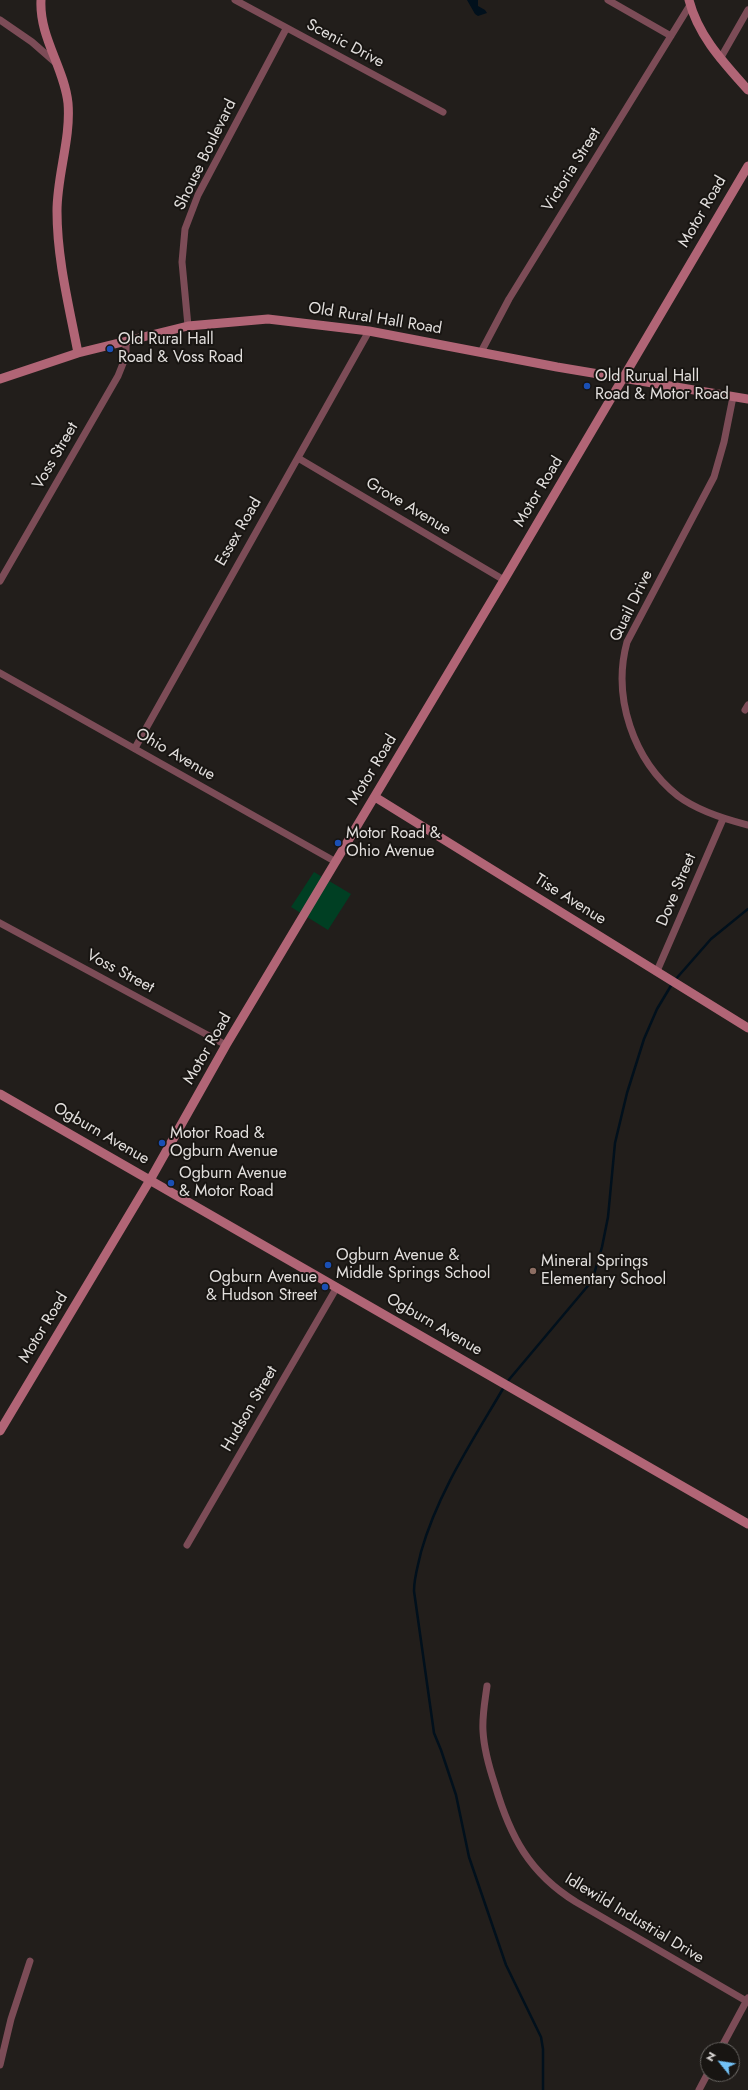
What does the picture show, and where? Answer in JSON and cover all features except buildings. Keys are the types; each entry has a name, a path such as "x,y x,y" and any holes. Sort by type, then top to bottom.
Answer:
{"street":[{"path":"41,0 47,40 63,82 69,114 57,190 58,234 78,353"},
{"name":"Scenic Drive","path":"235,0 286,29 443,112"},
{"path":"608,0 671,36"},
{"path":"689,2 701,30 720,59 748,90"},
{"name":"Victoria Street","path":"481,352 509,299 671,36 689,2"},
{"path":"720,59 748,10"},
{"path":"0,20 32,42 56,64"},
{"name":"Shouse Boulevard","path":"188,326 182,262 185,229 198,195 286,29"},
{"name":"Motor Road","path":"0,1431 150,1180 226,1045 624,378 748,166"},
{"name":"Old Rural Hall Road","path":"0,378 78,353 188,326 268,319 369,331 748,400"},
{"name":"Essex Road","path":"135,748 369,331"},
{"name":"Voss Street","path":"0,581 118,376 126,356 126,341"},
{"name":"Quail Drive","path":"733,397 724,442 714,477 626,647 623,667 624,707 628,721 643,754 653,770 678,796 723,819 748,825"},
{"name":"Grove Avenue","path":"298,458 504,580"},
{"name":"Ohio Avenue","path":"0,672 336,862"},
{"name":"Tise Avenue","path":"375,797 748,1028"},
{"name":"Dove Street","path":"657,971 723,819"},
{"name":"Voss Street","path":"0,923 226,1045"},
{"name":"Ogburn Avenue","path":"0,1094 748,1524"},
{"name":"Hudson Street","path":"187,1544 337,1287"},
{"name":"Idlewild Industrial Drive","path":"487,1686 482,1714 482,1727 488,1764 509,1827 517,1843 539,1873 560,1892 576,1902 747,2000"},
{"path":"0,2065 11,2019 30,1961"},
{"path":"724,2042 747,2000"}],"green space":[{"path":"314,872 351,894 328,930 291,907"}],"water":[{"path":"467,0 478,0 478,6 487,13 478,16 475,14"}],"waterway":[{"path":"675,980 711,939 748,909"},
{"path":"507,1382 592,1281 602,1247 608,1217 615,1143 627,1093 644,1039 657,1009 672,984"},
{"path":"504,1387 457,1467 437,1508 421,1552 415,1576 414,1591 434,1733 456,1795 469,1857 506,1965 541,2037 543,2049 543,2090"}],"place":[{"name":"Old Rural Hall Road & Voss Road","path":"110,349"},
{"name":"Old Rurual Hall Road & Motor Road","path":"587,386"},
{"name":"Motor Road & Ohio Avenue","path":"338,843"},
{"name":"Motor Road & Ogburn Avenue","path":"162,1143"},
{"name":"Ogburn Avenue & Motor Road","path":"171,1183"},
{"name":"Ogburn Avenue & Middle Springs School","path":"328,1265"},
{"name":"Mineral Springs Elementary School","path":"533,1271"},
{"name":"Ogburn Avenue & Hudson Street","path":"325,1287"}]}
